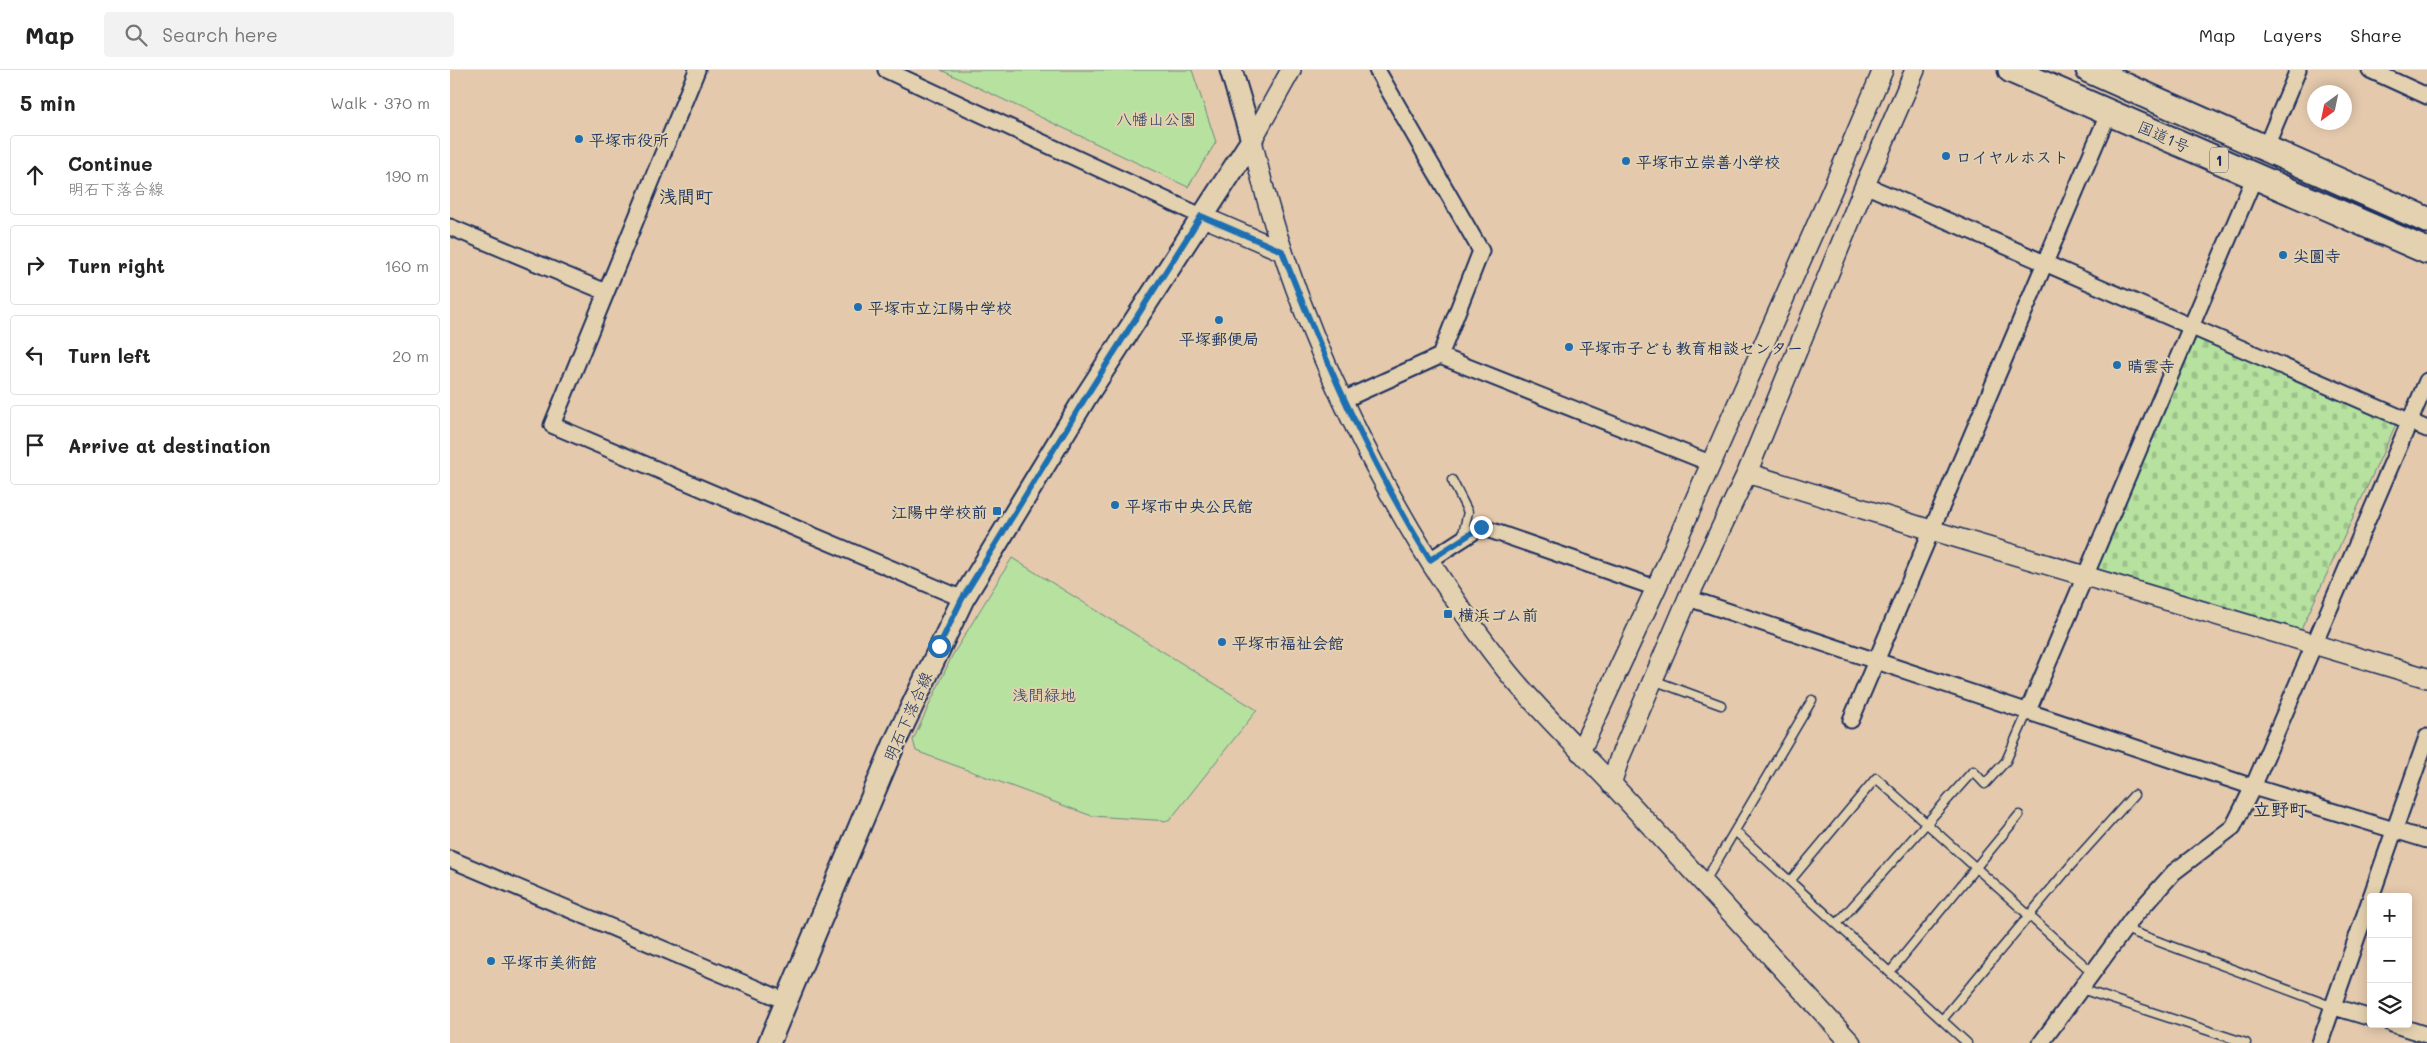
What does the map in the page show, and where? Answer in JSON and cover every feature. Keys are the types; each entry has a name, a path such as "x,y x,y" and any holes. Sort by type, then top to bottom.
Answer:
{"highway":[{"name":"国道1号","path":"2011,70 2427,251"},
{"name":"国道1号","path":"2089,70 2123,77 2265,149 2427,220"}],"main road":[{"path":"1231,70 1252,140"},
{"name":"明石下落合線","path":"769,1043 894,742 962,599 1087,395 1201,216 1252,140"}],"street":[{"path":"697,70 552,426 962,599"},
{"path":"886,70 1201,216 1282,251"},
{"path":"1291,70 1252,140 1261,180 1282,251 1343,400 1394,502 1448,590 1507,671 1580,752 1852,1043"},
{"path":"1343,400 1440,356 1481,251 1377,70"},
{"path":"1580,752 1656,588 1883,70"},
{"path":"1611,784 1620,757 1688,598 1747,473 1865,185 1915,70"},
{"path":"2265,149 2298,70"},
{"path":"2370,70 2427,96"},
{"path":"1851,720 2108,112"},
{"path":"2027,713 2254,176"},
{"path":"1865,185 2427,429"},
{"path":"450,227 606,292"},
{"path":"1440,356 1710,463"},
{"path":"2041,1043 2125,929 2174,872 2233,827 2253,787 2427,381"},
{"path":"1747,473 2427,678"},
{"path":"1430,560 1481,527 1656,588"},
{"path":"1688,598 2027,713 2253,787 2427,840"},
{"path":"2372,893 2427,737"},
{"path":"450,859 786,1001"},
{"path":"2320,1043 2331,1006 2367,908"},
{"path":"2331,1006 2367,1017"},
{"path":"2405,1028 2427,1035"}],"lane":[{"path":"1452,480 1468,512 1462,538"},
{"path":"1653,680 1721,705"},
{"path":"1704,884 1812,700"},
{"path":"1837,924 1973,771 1985,784 2006,760 2027,713"},
{"path":"1790,881 1876,778 2093,973"},
{"path":"1942,1020 2028,916 2134,795"},
{"path":"1890,972 2019,815"},
{"path":"1735,831 1967,1043"},
{"path":"2125,929 2331,1006"},
{"path":"2081,989 2246,1043"}],"green space":[{"name":"八幡山公園","path":"941,70 1192,70 1216,142 1188,187"},
{"path":"2197,336 2397,422 2300,632 2093,570"},
{"name":"浅間緑地","path":"1012,558 1257,710 1169,821 1092,816 916,751 913,740 952,656"}],"place":[{"name":"平塚市役所","path":"579,139"},
{"name":"ロイヤルホスト","path":"1946,156"},
{"name":"平塚市立崇善小学校","path":"1626,161"},
{"name":"尖圓寺","path":"2283,255"},
{"name":"平塚市立江陽中学校","path":"858,307"},
{"name":"平塚郵便局","path":"1219,320"},
{"name":"平塚市子ども教育相談センター","path":"1569,347"},
{"name":"晴雲寺","path":"2117,365"},
{"name":"平塚市中央公民館","path":"1115,505"},
{"name":"江陽中学校前","path":"997,511"},
{"name":"横浜ゴム前","path":"1448,614"},
{"name":"平塚市福祉会館","path":"1222,642"},
{"name":"平塚市美術館","path":"491,961"}],"district":[{"name":"浅間町","path":"686,196"},
{"name":"立野町","path":"2280,809"}],"route":[{"path":"939,646 962,599 1087,395 1201,216 1282,251 1312,329 1343,400 1394,502 1430,560 1481,527"}]}
